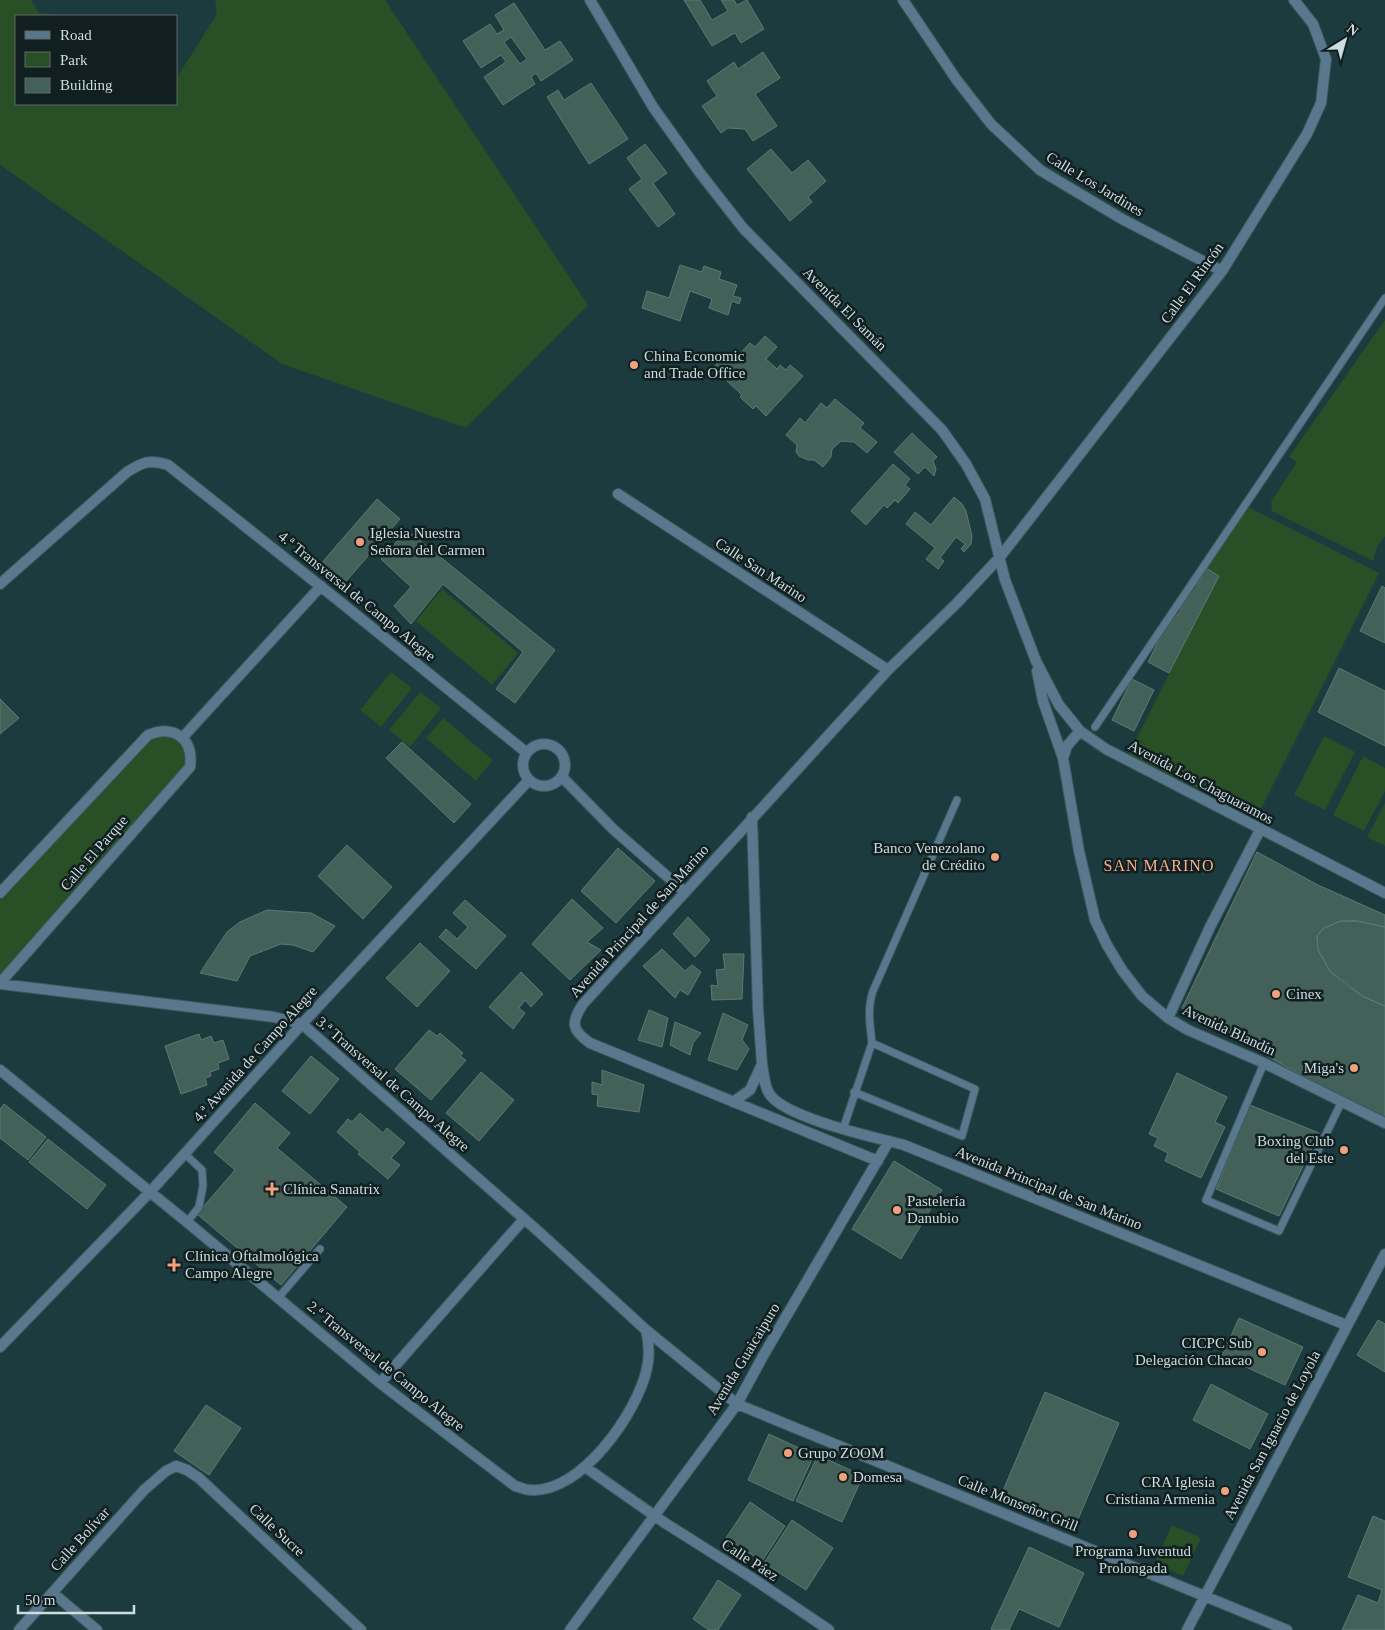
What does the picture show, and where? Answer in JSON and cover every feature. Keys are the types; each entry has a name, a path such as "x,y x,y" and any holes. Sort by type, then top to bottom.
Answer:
{"street":[{"name":"Avenida El Samán","path":"590,0 653,107 742,228 942,430 966,464 986,499 1005,580 1036,661"},
{"name":"Calle Los Jardines","path":"903,0 956,79 991,124 1040,170 1122,219 1222,271"},
{"name":"Calle El Rincón","path":"1000,558 1222,271 1307,134 1321,103 1326,59 1313,24 1294,0"},
{"name":"4.ª Transversal de Campo Alegre","path":"0,584 128,472 143,463 156,461 168,464 526,753"},
{"name":"Calle San Marino","path":"618,494 888,670"},
{"name":"Avenida Principal de San Marino","path":"878,1161 590,1043 580,1036 574,1021 576,1014 583,1004 752,817 888,670 1000,558"},
{"path":"0,893 148,735 156,732 174,732 183,737 321,586"},
{"name":"Avenida Los Chaguaramos","path":"1036,661 1058,705 1080,731 1106,749 1385,894"},
{"name":"Avenida Blandín","path":"1036,661 1043,701 1063,758 1079,850 1096,920 1107,945 1122,970 1142,996 1168,1018 1188,1030 1264,1062 1385,1123"},
{"path":"1063,758 1067,746 1080,731"},
{"name":"Calle El Parque","path":"0,984 190,767 189,750 183,737"},
{"path":"543,743 556,747 561,752 566,764 562,777 552,785 546,786 540,786 529,780 523,770 526,753 531,748 543,743"},
{"path":"562,777 614,830 685,892"},
{"name":"4.ª Avenida de Campo Alegre","path":"0,1347 150,1192 302,1024 529,780"},
{"name":"Avenida Principal de San Marino","path":"752,817 758,1009 762,1064 768,1090 777,1102 800,1114 843,1129 889,1141 932,1156 1346,1325"},
{"path":"1168,1018 1210,927 1260,830"},
{"name":"3.ª Transversal de Campo Alegre","path":"0,984 274,1017 302,1024 646,1330 738,1404"},
{"name":"Avenida Principal de San Marino","path":"733,1102 750,1090 762,1064"},
{"name":"2.ª Transversal de Campo Alegre","path":"0,1070 187,1222 380,1384 515,1486 529,1490 543,1489 554,1486 586,1467"},
{"name":"Avenida Guaicaipuro","path":"570,1630 738,1404 808,1278 889,1141"},
{"path":"380,1384 524,1220"},
{"name":"Avenida San Ignacio de Loyola","path":"1186,1630 1385,1254"},
{"path":"646,1330 650,1345 647,1368 637,1397 610,1441 586,1467 654,1516"},
{"name":"Calle Monseñor Grill","path":"738,1404 1287,1630"},
{"name":"Calle Sucre","path":"166,1471 176,1466 199,1478 361,1630"},
{"name":"Calle Bolívar","path":"19,1630 144,1490 166,1471"},
{"name":"Calle Páez","path":"654,1516 829,1630"},
{"path":"53,1593 96,1630"}],"lane":[{"path":"1095,727 1385,298"},
{"path":"843,1129 854,1092 872,1044 868,1016 869,1003 873,991 957,800"},
{"path":"854,1092 962,1136 975,1089 872,1044"},
{"path":"1264,1062 1206,1200 1278,1232 1342,1101"},
{"path":"184,1153 202,1170 203,1186 199,1207 187,1222"},
{"path":"278,1298 320,1249"}],"green space":[{"path":"0,0 31,0 39,13 59,15 15,15 15,105 178,105 178,76 217,14 215,0 385,0 588,305 466,428 282,364 0,165"},
{"path":"1385,320 1385,536 1377,547 1373,561 1272,511 1271,502 1297,462 1289,457"},
{"path":"1248,507 1379,573 1257,817 1128,755 1219,576 1206,568"},
{"path":"442,589 518,653 492,685 416,621"},
{"path":"391,672 412,688 381,727 360,710"},
{"path":"420,692 441,708 410,747 389,730"},
{"path":"443,718 493,760 476,781 426,738"},
{"path":"174,732 191,759 0,983 0,893 148,735"},
{"path":"1324,736 1355,752 1325,810 1294,795"},
{"path":"1363,756 1385,768 1385,791 1364,831 1333,815"},
{"path":"1385,803 1385,846 1367,837"},
{"path":"1172,1525 1201,1538 1183,1576 1155,1563"}],"building":[{"path":"684,0 700,0 712,20 728,11 721,0 734,0 737,5 747,0 764,29 741,43 735,33 712,46"},
{"path":"514,3 545,50 560,41 573,60 541,81 536,73 531,77 535,84 503,105 484,77 506,62 501,55 481,68 463,41 490,24 497,34 504,30 495,15","holes":["511,37 527,59 520,64 504,42"]},
{"path":"763,52 780,78 755,94 777,126 753,141 745,129 728,128 721,133 702,106 717,96 707,81 734,62 738,69"},
{"path":"591,83 628,139 589,164 547,97 558,90 564,100"},
{"path":"645,144 667,173 653,183 675,214 658,227 629,189 642,179 627,158"},
{"path":"771,149 792,173 808,160 826,181 808,197 812,202 790,221 747,169"},
{"path":"680,265 702,272 704,266 721,272 719,279 737,285 733,296 741,298 739,304 732,301 728,315 709,308 712,299 690,291 680,321 642,308 647,291 669,298"},
{"path":"765,336 777,347 766,359 777,369 780,365 786,370 790,365 803,376 766,416 756,406 753,409 740,397 742,395 713,368 724,356 731,363 750,343 755,347"},
{"path":"835,399 864,423 860,428 877,442 867,453 854,442 841,441 832,449 831,457 823,467 814,460 808,460 799,456 796,452 797,445 786,435 800,418 805,423 821,403 827,408"},
{"path":"912,433 937,457 933,461 936,469 934,476 925,467 918,474 894,452"},
{"path":"893,464 910,479 905,485 910,489 898,503 895,500 887,508 884,505 866,525 851,511"},
{"path":"954,497 962,504 966,511 972,536 971,544 964,552 961,549 965,544 956,537 940,558 944,561 938,569 926,559 935,548 906,524 915,512 931,525"},
{"name":"Iglesia Nuestra Señora del Carmen","path":"377,499 400,519 342,586 319,566"},
{"path":"407,530 555,650 515,703 496,689 523,652 443,584 411,624 394,606 411,587 381,559"},
{"path":"1206,568 1219,576 1169,673 1148,662 1173,612 1178,615 1194,582 1198,584"},
{"path":"1382,586 1385,588 1385,643 1360,631"},
{"path":"1339,668 1385,691 1385,746 1318,712"},
{"path":"1132,679 1154,690 1134,731 1112,720"},
{"path":"0,699 19,718 0,734"},
{"path":"402,742 471,804 454,823 386,758"},
{"path":"347,845 392,887 363,919 318,876"},
{"path":"618,848 655,881 616,923 581,891"},
{"path":"1257,852 1318,885 1385,915 1385,927 1357,921 1341,921 1324,928 1317,936 1318,950 1330,971 1364,997 1385,1006 1385,1119 1299,1074 1182,1008"},
{"path":"572,899 603,928 587,942 601,950 570,980 532,944"},
{"path":"465,900 506,936 476,969 439,937 446,929 457,939 468,927 453,913"},
{"path":"267,910 311,913 335,926 313,952 293,945 281,944 250,956 237,981 200,973 227,932 240,922"},
{"path":"688,917 710,940 695,957 673,934"},
{"path":"1341,921 1357,921 1385,927 1385,1006 1364,997 1346,985 1330,971 1318,950 1317,936 1324,928"},
{"path":"420,943 450,971 417,1007 386,978"},
{"path":"662,949 685,971 692,965 701,972 688,995 680,990 675,998 643,966"},
{"path":"723,954 744,954 742,999 712,1000 711,985 718,986 716,970 725,969"},
{"path":"521,972 543,994 531,1007 525,1000 519,1008 525,1013 513,1029 489,1007"},
{"path":"649,1010 668,1018 662,1047 638,1040"},
{"path":"723,1013 748,1025 742,1040 749,1049 737,1070 708,1060"},
{"path":"675,1022 701,1033 693,1043 690,1055 670,1045"},
{"path":"429,1030 437,1036 440,1033 463,1053 460,1056 466,1060 431,1100 395,1069"},
{"path":"199,1034 201,1040 211,1036 214,1043 223,1040 229,1059 218,1063 219,1069 210,1072 211,1076 205,1078 207,1085 181,1094 165,1046"},
{"path":"311,1056 339,1079 310,1114 282,1091"},
{"path":"602,1070 644,1085 639,1112 597,1106 598,1095 592,1094 592,1082 602,1085"},
{"path":"481,1072 514,1100 479,1141 446,1113"},
{"path":"1177,1073 1227,1097 1215,1122 1225,1127 1201,1178 1165,1161 1168,1153 1154,1146 1158,1138 1149,1134"},
{"name":"Clínica Sanatrix","path":"255,1103 290,1133 277,1148 347,1207 281,1285 197,1214 235,1170 214,1152"},
{"path":"4,1104 46,1137 28,1160 0,1138 0,1109"},
{"path":"1250,1105 1319,1133 1279,1216 1216,1189"},
{"path":"360,1113 383,1133 387,1128 405,1143 391,1158 400,1165 388,1179 358,1154 360,1152 337,1132 348,1119 352,1122"},
{"path":"48,1139 106,1185 87,1209 29,1162"},
{"name":"Pastelería Danubio","path":"894,1161 942,1190 901,1259 852,1229"},
{"name":"CICPC Sub Delegación Chacao","path":"1239,1318 1303,1347 1285,1385 1222,1356"},
{"path":"1378,1320 1385,1324 1385,1372 1357,1355"},
{"path":"1211,1384 1268,1414 1250,1449 1193,1420"},
{"path":"1045,1392 1119,1423 1073,1531 999,1500"},
{"path":"206,1405 241,1428 209,1475 174,1451"},
{"path":"769,1434 814,1455 793,1501 748,1480"},
{"path":"818,1455 863,1476 842,1522 796,1501"},
{"path":"750,1502 785,1526 762,1561 726,1538"},
{"path":"1373,1516 1385,1521 1385,1630 1342,1630 1358,1595 1378,1603 1382,1590 1348,1577"},
{"path":"792,1520 833,1548 806,1590 764,1563"},
{"path":"1029,1547 1084,1573 1059,1627 1019,1609 1009,1630 993,1630 991,1629"},
{"path":"718,1580 741,1595 718,1630 709,1630 693,1619"}],"place":[{"name":"China Economic and Trade Office","path":"634,365"},
{"name":"Iglesia Nuestra Señora del Carmen","path":"360,542"},
{"name":"Banco Venezolano de Crédito","path":"995,857"},
{"name":"Cinex","path":"1276,994"},
{"name":"Miga's","path":"1354,1068"},
{"name":"Boxing Club del Este","path":"1344,1150"},
{"name":"Clínica Sanatrix","path":"272,1189"},
{"name":"Pastelería Danubio","path":"897,1210"},
{"name":"Clínica Oftalmológica Campo Alegre","path":"174,1265"},
{"name":"CICPC Sub Delegación Chacao","path":"1262,1352"},
{"name":"Grupo ZOOM","path":"788,1453"},
{"name":"Domesa","path":"843,1477"},
{"name":"CRA Iglesia Cristiana Armenia","path":"1225,1491"},
{"name":"Programa Juventud Prolongada","path":"1133,1534"}],"district":[{"name":"SAN MARINO","path":"1159,865"}]}
